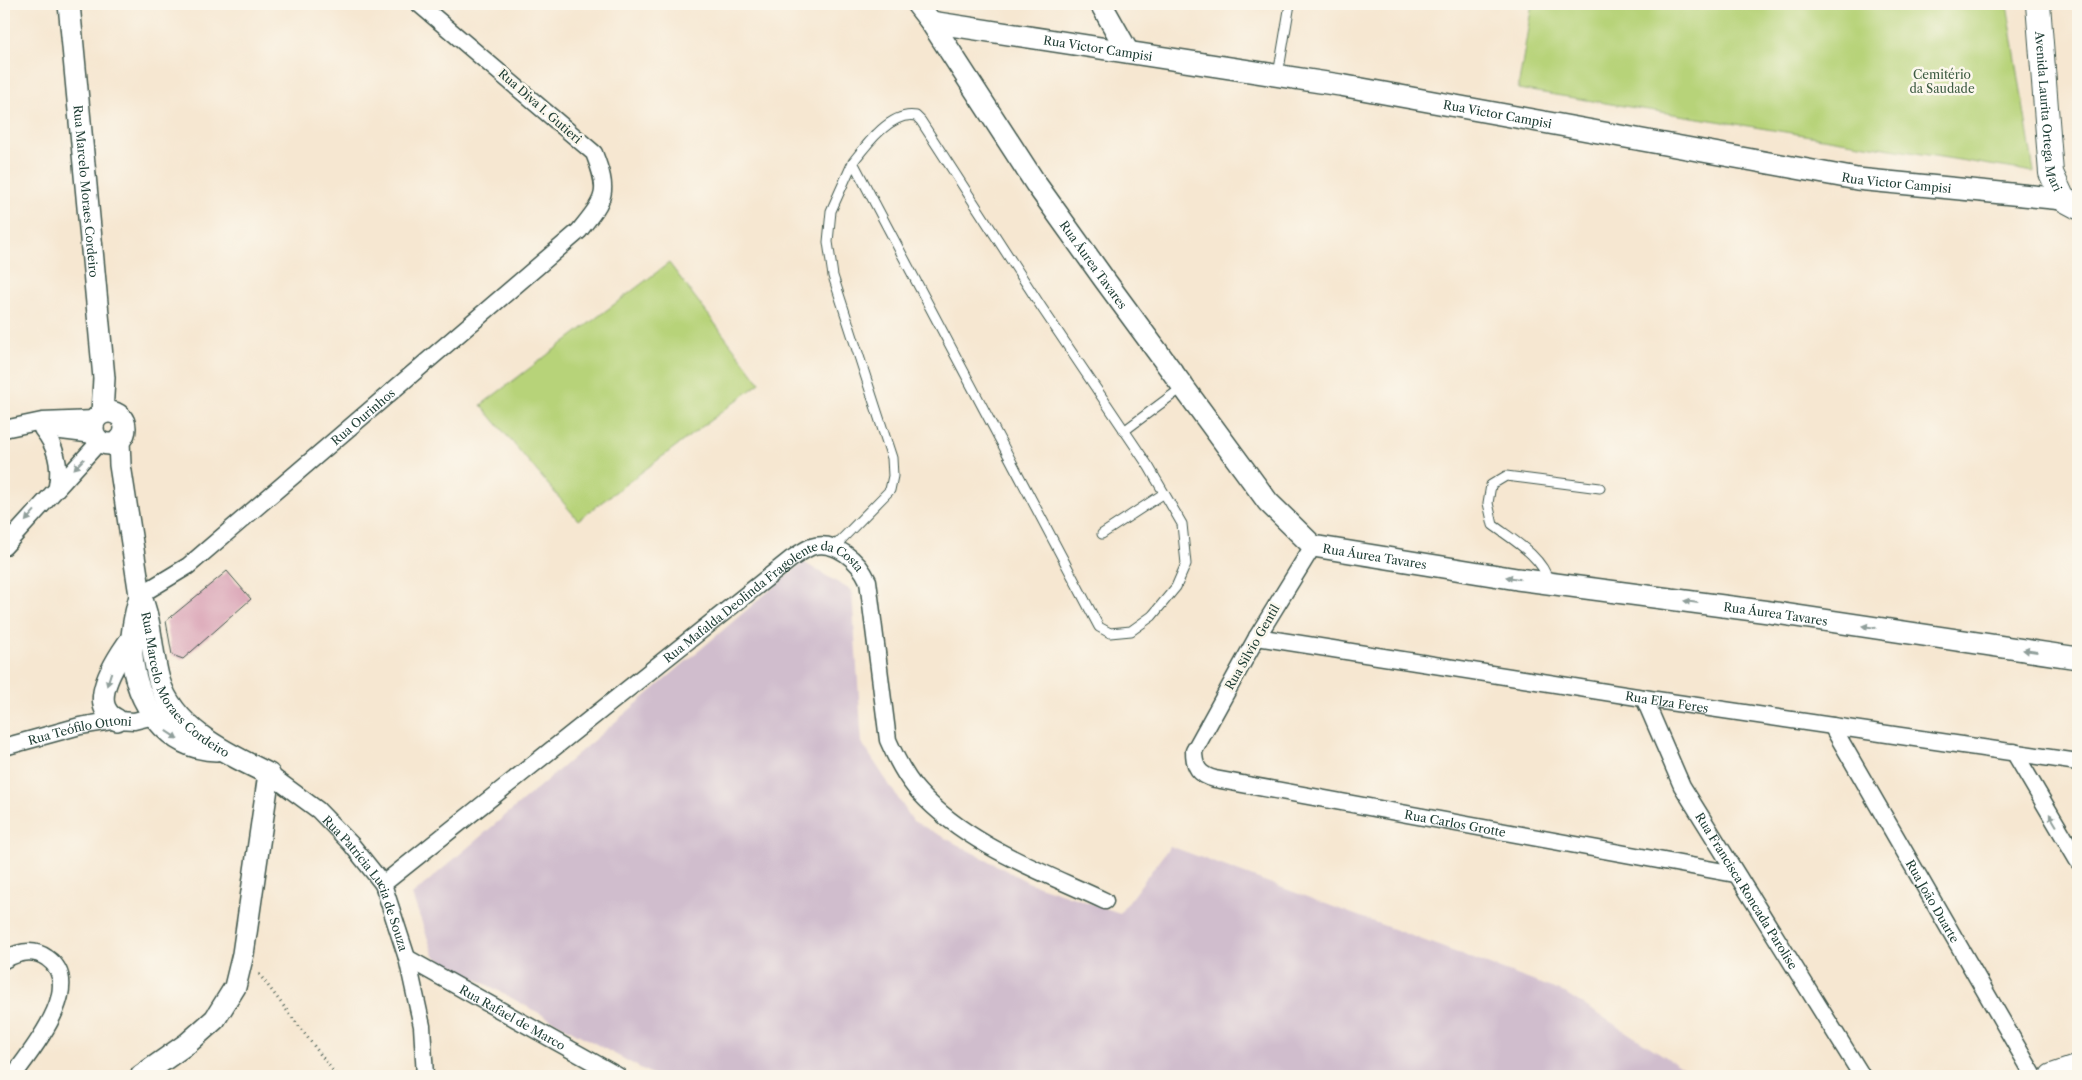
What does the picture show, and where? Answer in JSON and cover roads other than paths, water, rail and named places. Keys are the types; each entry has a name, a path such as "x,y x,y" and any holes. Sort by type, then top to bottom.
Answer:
{"main road":[{"name":"Avenida Laurita Ortega Mari","path":"2038,4 2051,173 2071,203"},
{"path":"2052,1076 2078,1067"}],"street":[{"name":"Rua Marcelo Moraes Cordeiro","path":"69,4 104,378 105,430 120,465 140,595 148,613 159,681 168,701 184,720 221,750"},
{"name":"Rua Diva I. Gutieri","path":"419,4 594,153 602,180 601,203 579,231"},
{"name":"Rua Áurea Tavares","path":"917,4 932,22 1036,184 1183,387 1268,502 1313,546 1549,583 1769,612 2078,658"},
{"path":"1101,4 1128,52"},
{"name":"Rua Victor Campisi","path":"932,22 1278,75 1857,179 2071,203"},
{"name":"Rua Ourinhos","path":"140,595 188,566 579,231"},
{"path":"4,429 42,421 105,430"},
{"path":"26,425 42,429 105,430"},
{"path":"42,429 55,451 59,468 57,486"},
{"path":"4,547 105,430"},
{"name":"Rua Silvio Gentil","path":"1194,751 1257,637 1313,546"},
{"name":"Rua Mafalda Deolinda Fragolente da Costa","path":"383,884 791,559 813,547 834,548 862,567 868,581 888,740 898,762 918,792 956,827 992,847 1105,901"},
{"name":"Rua Marcelo Moraes Cordeiro","path":"140,595 132,638 132,655 139,687 154,716 166,731 182,741 203,750 221,750"},
{"name":"Rua Elza Feres","path":"1257,637 1644,698 2078,762"},
{"path":"117,720 107,712 104,702 107,681 114,664 132,638"},
{"path":"152,647 146,661 148,680 157,702 158,710 154,716"},
{"name":"Rua Francisca Roncada Parolise","path":"1644,698 1682,786 1862,1076"},
{"name":"Rua Teófilo Ottoni","path":"4,747 80,726 117,720 134,721 154,716"},
{"name":"Rua João Duarte","path":"1832,726 2034,1076"},
{"name":"Rua Patrícia Lucia de Souza","path":"221,750 269,774 318,810 351,844 383,884 407,958 422,1026 425,1075"},
{"name":"Rua Carlos Grotte","path":"1194,751 1194,762 1198,770 1206,776 1215,779 1735,874"},
{"path":"2014,752 2078,862"},
{"path":"140,1076 188,1043 215,1019 235,987 243,954 269,774"},
{"path":"4,960 26,951 40,952 52,960 62,984 59,1000 52,1019 13,1076"},
{"name":"Rua Rafael de Marco","path":"407,958 618,1076"}],"lane":[{"path":"1278,75 1290,4"},
{"path":"834,548 890,490 894,476 892,458 833,276 828,242 831,211 853,162 870,139 902,116 916,116 1124,431 1182,524 1186,564 1176,587 1152,616 1130,631 1110,633 1099,627 853,162"},
{"path":"1124,431 1183,387"},
{"path":"1549,583 1545,569 1523,548 1492,525 1488,503 1491,485 1506,476 1600,488"},
{"path":"1102,534 1163,494"}],"park label":[{"name":"Cemitério da Saudade","path":"1942,81"}]}
